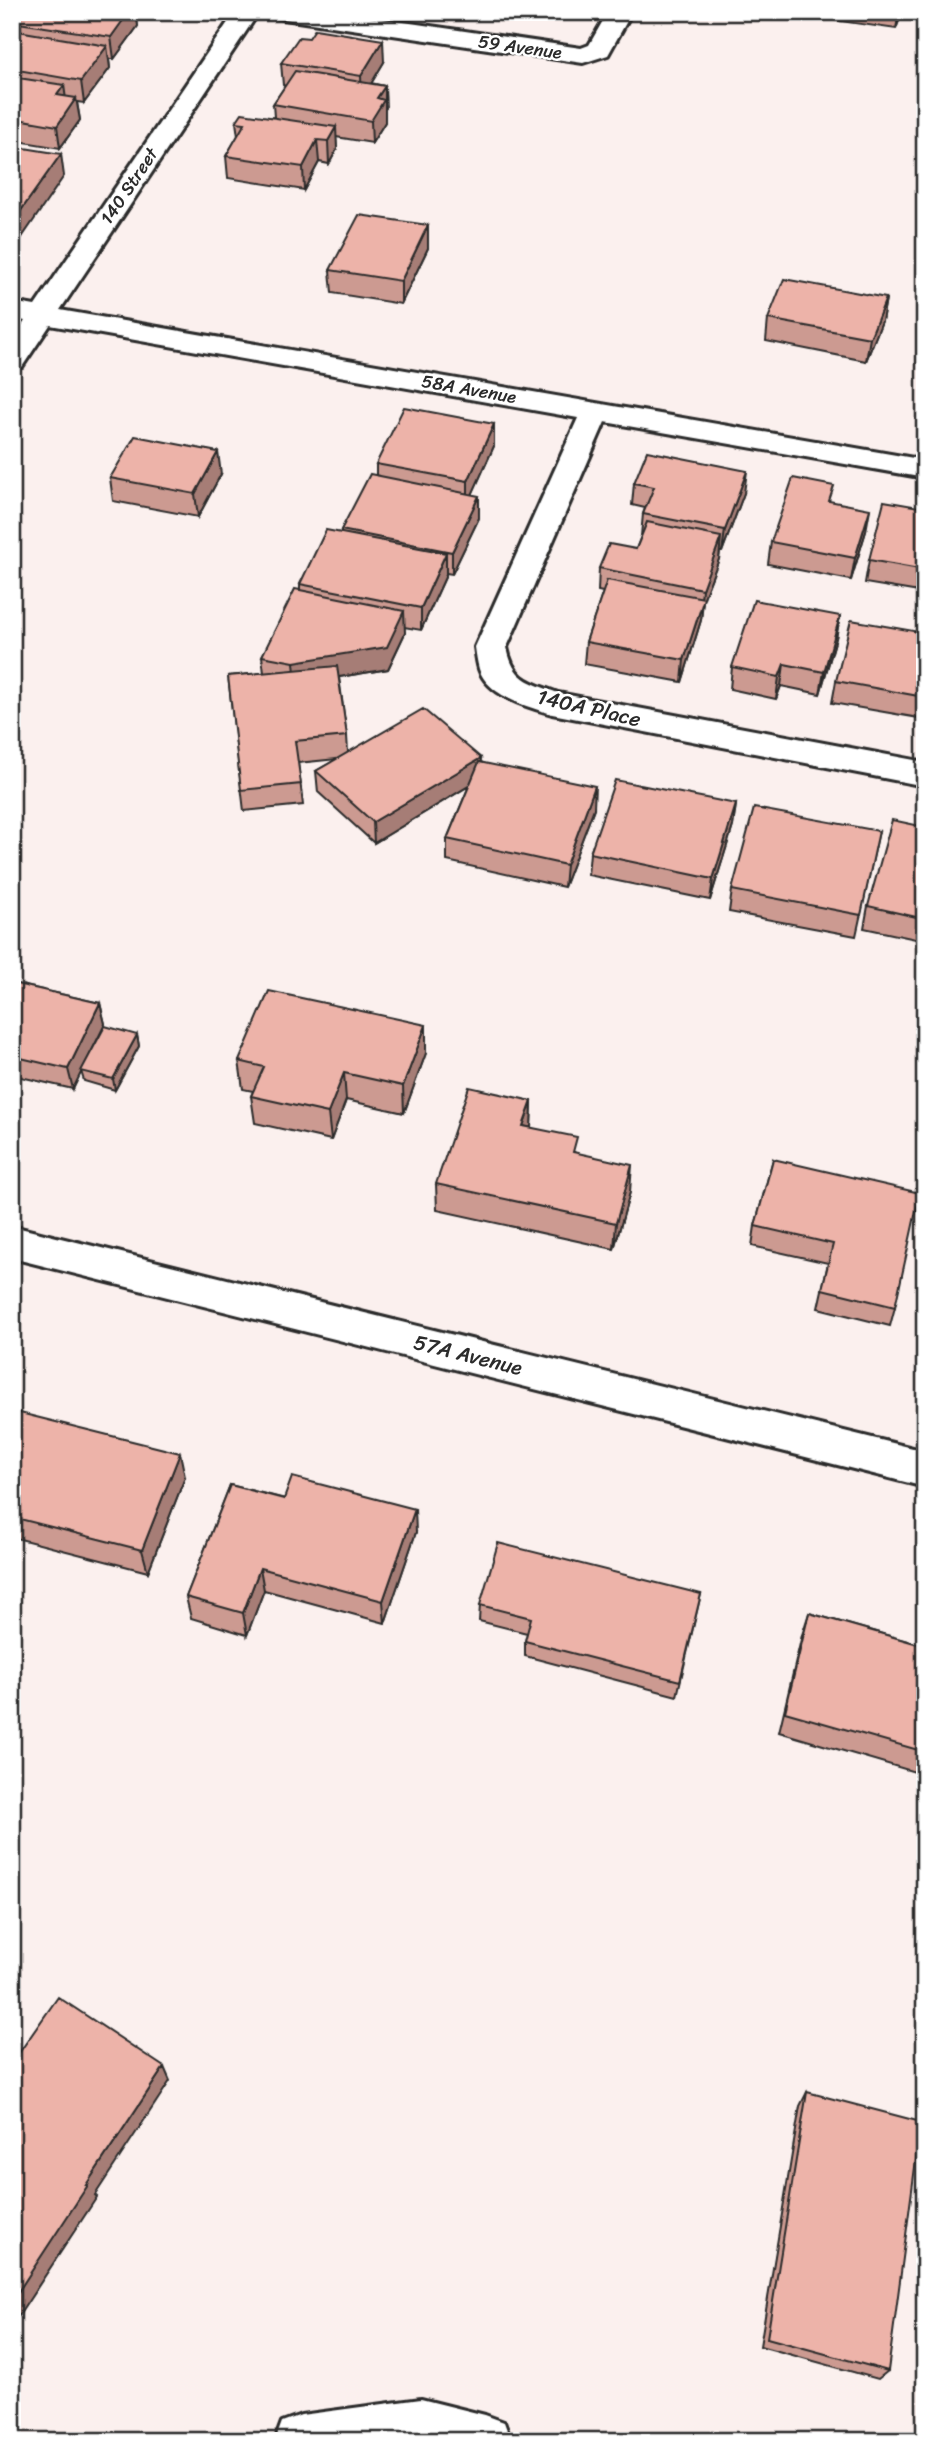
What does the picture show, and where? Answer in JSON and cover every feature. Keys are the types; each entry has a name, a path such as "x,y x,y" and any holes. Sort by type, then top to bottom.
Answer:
{"street":[{"name":"140 Street","path":"12,361 247,12"},
{"name":"59 Avenue","path":"284,12 573,55 590,54 599,50 620,12"},
{"name":"58A Avenue","path":"12,310 925,469"},
{"name":"140A Place","path":"594,411 491,647 495,670 516,689 552,703 925,774"},
{"name":"57A Avenue","path":"12,1242 925,1469"},
{"path":"300,2441 421,2425 485,2441"}],"building":[{"path":"20,12 129,12 111,37 12,22"},
{"path":"315,29 383,40 361,76 281,63 299,37 309,38"},
{"path":"12,30 107,46 81,81 12,69"},
{"path":"295,71 385,86 377,98 384,100 371,121 273,104"},
{"path":"12,77 64,85 57,95 76,98 57,126 12,118"},
{"path":"242,113 336,127 328,141 317,140 303,167 226,156 245,123 236,122"},
{"path":"12,146 61,154 12,223"},
{"path":"359,215 428,225 401,281 330,270"},
{"path":"784,279 886,298 870,338 768,319"},
{"path":"404,407 494,424 468,481 376,464"},
{"path":"135,436 218,452 195,494 110,478"},
{"path":"647,451 747,471 725,530 643,514 654,487 634,483"},
{"path":"370,474 479,496 452,552 341,530"},
{"path":"793,478 834,486 829,501 870,509 855,558 771,542"},
{"path":"884,501 925,508 925,570 869,560"},
{"path":"647,522 721,537 702,589 599,568 609,544 636,549"},
{"path":"326,530 446,553 421,608 300,584"},
{"path":"607,580 704,598 684,660 586,642"},
{"path":"295,589 404,611 387,647 294,662 262,656"},
{"path":"754,600 840,616 824,672 784,664 779,677 732,667"},
{"path":"851,620 925,633 924,697 836,681"},
{"path":"337,666 347,736 295,741 301,784 241,790 228,676"},
{"path":"423,709 481,758 373,822 316,771"},
{"path":"479,762 595,786 566,865 447,839"},
{"path":"615,780 736,804 713,879 590,853"},
{"path":"754,808 879,831 861,915 732,890"},
{"path":"892,820 925,827 925,919 868,906"},
{"path":"12,983 100,1003 68,1069 12,1056"},
{"path":"269,991 426,1025 403,1086 344,1073 328,1113 251,1096 264,1067 239,1061"},
{"path":"105,1026 137,1035 113,1079 81,1071"},
{"path":"469,1087 532,1101 523,1126 577,1137 573,1152 632,1165 616,1223 436,1184"},
{"path":"773,1159 920,1193 895,1307 822,1289 833,1244 755,1226"},
{"path":"12,1411 180,1453 142,1550 12,1517"},
{"path":"292,1477 415,1509 383,1601 260,1568 243,1613 186,1597 230,1485 284,1499"},
{"path":"498,1543 701,1594 680,1681 525,1641 531,1618 480,1605"},
{"path":"809,1613 925,1646 925,1752 785,1712"},
{"path":"58,1997 164,2067 12,2301 12,2063"},
{"path":"807,2092 921,2122 888,2371 767,2338"}]}
